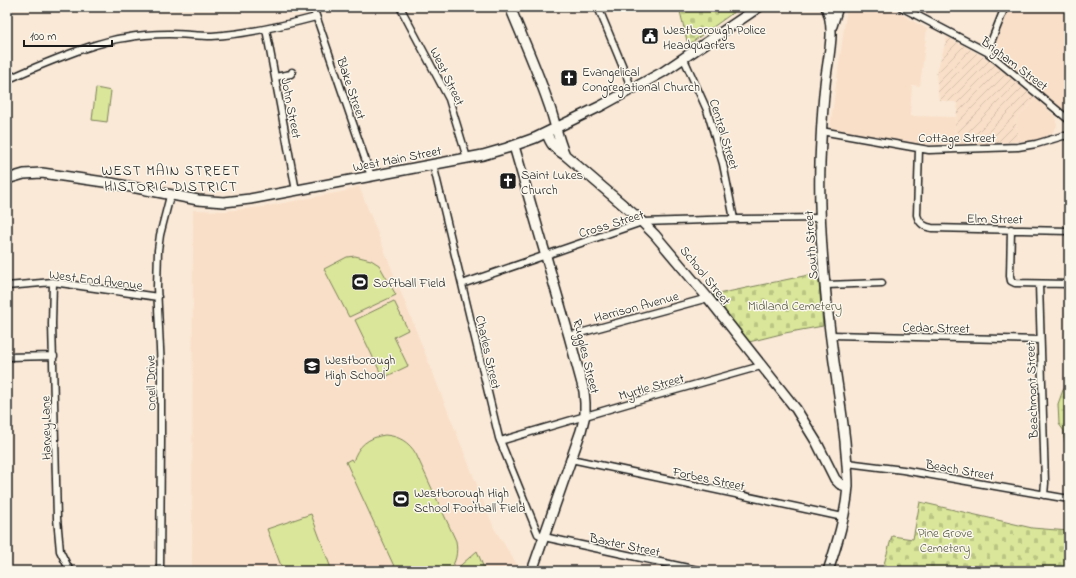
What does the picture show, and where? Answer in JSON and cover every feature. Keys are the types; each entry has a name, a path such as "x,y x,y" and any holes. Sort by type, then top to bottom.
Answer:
{"main road":[{"name":"School Street","path":"510,7 546,95 558,137 565,155"},
{"name":"West Main Street","path":"7,179 24,174 42,173 111,183 170,196 224,202 296,191 467,158 514,146 547,133 592,111 652,79 684,59 759,7"},
{"name":"South Street","path":"826,7 831,22 831,34 825,85 822,131 820,188 821,218 831,335 847,463 848,487 837,543 828,571"},
{"name":"South Street","path":"831,34 838,7"},
{"name":"School Street","path":"547,133 549,142 554,148 565,155 655,235 708,298 804,420 835,479 840,484 848,487"},
{"name":"Ruggles Street","path":"514,146 570,336 584,391 585,403 585,415 532,571"}],"street":[{"name":"Blake Street","path":"313,7 371,176"},
{"name":"West Street","path":"400,7 449,99 467,158"},
{"path":"598,7 632,89"},
{"name":"Brigham Street","path":"901,7 987,52 1069,120"},
{"path":"987,52 1005,7"},
{"path":"7,80 54,59 95,45 123,38 169,34 211,36 266,29 316,17"},
{"name":"John Street","path":"266,29 296,191"},
{"name":"Central Street","path":"684,59 707,110 724,164 734,219"},
{"path":"275,78 291,74 292,72"},
{"name":"Cottage Street","path":"822,131 919,149 949,150 1018,147 1036,144 1063,136 1069,136"},
{"name":"Elm Street","path":"919,149 917,212 918,220 922,224 932,228 1069,231"},
{"name":"Charles Street","path":"433,164 500,441 538,534 544,537"},
{"name":"Oneil Drive","path":"160,571 161,431 158,297 159,243 170,196"},
{"name":"Cross Street","path":"462,284 642,222 821,218"},
{"path":"1011,229 1011,280 1015,283 1069,284"},
{"name":"West End Avenue","path":"7,286 53,282 158,297"},
{"name":"Harvey Lane","path":"53,282 58,532 60,551 70,571"},
{"path":"826,285 882,283"},
{"name":"Beachmont Street","path":"1039,284 1044,495"},
{"name":"Harrison Avenue","path":"570,336 708,298"},
{"name":"Cedar Street","path":"831,335 1040,340"},
{"path":"7,357 54,356"},
{"name":"Myrtle Street","path":"500,441 585,415 761,366"},
{"name":"Forbes Street","path":"571,459 843,517"},
{"name":"Beach Street","path":"847,463 903,470 1069,499"},
{"name":"Baxter Street","path":"544,537 702,571"}],"shaded area":[{"path":"847,7 889,7 927,29 920,86 912,85 910,116 956,117 953,144 924,144 830,128"},
{"path":"1005,7 1069,7 1069,120 987,52"},
{"path":"947,37 986,58 1036,99 1015,120 1020,141 975,145 953,144 958,103 939,100 936,75"},
{"path":"1036,99 1055,116 1057,126 1052,133 1040,139 1020,141 1015,120"},
{"name":"Westborough High School","path":"359,186 494,528 521,571 192,571 193,210 225,211 263,207 346,191"}],"green space":[{"path":"679,7 741,7 688,45"},
{"path":"96,88 111,91 107,122 92,120"},
{"name":"Softball Field","path":"355,256 371,260 379,265 396,295 349,317 324,269 347,257"},
{"name":"Midland Cemetery","path":"818,273 823,326 749,342 713,295"},
{"path":"394,301 408,330 394,337 408,366 383,378 355,320"},
{"path":"1069,383 1069,450 1064,438 1064,431 1059,424 1058,404 1063,390"},
{"name":"Westborough High School Football Field","path":"385,435 403,440 416,454 456,541 456,557 449,571 398,571 393,564 346,462 351,459 353,462 357,451 364,443 379,436"},
{"name":"Pine Grove Cemetery","path":"920,502 1032,528 1069,531 1069,571 882,571 892,536 913,539"},
{"path":"311,514 332,571 283,571 267,529"},
{"path":"477,551 485,571 454,571"}],"place":[{"name":"Westborough Police Headquarters","path":"650,36"},
{"name":"Evangelical Congregational Church","path":"569,78"},
{"name":"Saint Lukes Church","path":"508,181"},
{"name":"Softball Field","path":"360,282"},
{"name":"Westborough High School","path":"312,366"},
{"name":"Westborough High School Football Field","path":"401,499"}],"district":[{"name":"WEST MAIN STREET HISTORIC DISTRICT","path":"171,178"}]}
